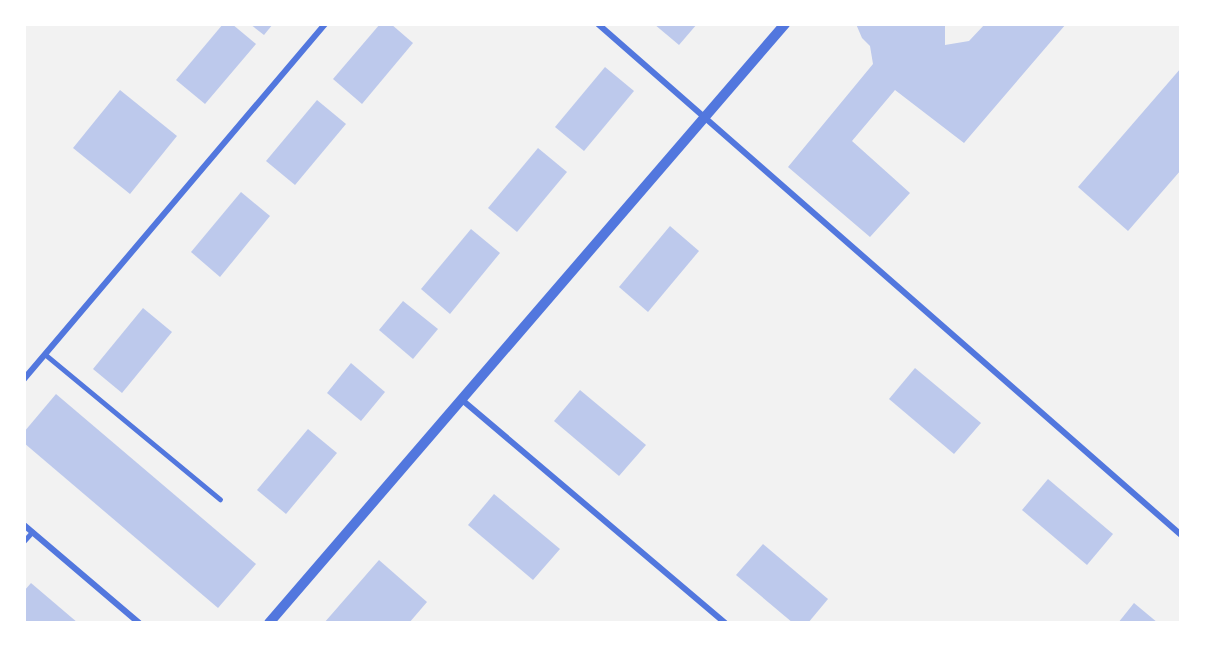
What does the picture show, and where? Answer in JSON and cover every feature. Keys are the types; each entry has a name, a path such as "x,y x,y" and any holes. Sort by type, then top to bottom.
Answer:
{"street":[{"path":"24,379 325,24"},
{"path":"598,24 705,115 1181,535"},
{"path":"269,623 784,24"},
{"path":"461,399 725,623"},
{"path":"24,525 139,623"}],"lane":[{"path":"46,355 220,499"},
{"path":"24,541 32,532"}],"building":[{"path":"223,24 232,24 256,44 205,104 176,80"},
{"path":"250,24 273,24 264,35"},
{"path":"380,24 391,24 413,43 362,104 333,79"},
{"path":"654,24 697,24 679,45"},
{"path":"856,24 945,24 945,45 969,41 985,24 1066,24 964,143 895,90 852,141 910,193 870,237 788,167 873,64 870,46 862,38"},
{"path":"605,67 634,91 584,151 555,127"},
{"path":"1181,68 1181,170 1128,231 1078,187"},
{"path":"120,90 177,136 130,194 73,148"},
{"path":"317,100 346,124 295,185 266,161"},
{"path":"538,148 567,172 517,232 488,208"},
{"path":"241,192 270,216 220,277 191,252"},
{"path":"670,226 699,251 648,312 619,287"},
{"path":"471,229 500,253 450,314 421,289"},
{"path":"403,301 438,329 413,359 379,330"},
{"path":"143,308 172,332 122,393 93,369"},
{"path":"351,363 385,392 361,421 327,393"},
{"path":"915,368 981,423 954,454 889,399"},
{"path":"580,390 646,445 619,476 554,421"},
{"path":"56,394 256,564 218,608 24,443 24,432"},
{"path":"308,429 337,453 286,514 257,490"},
{"path":"1048,479 1113,534 1087,565 1022,510"},
{"path":"494,494 560,549 533,580 468,525"},
{"path":"763,544 828,599 808,623 793,623 736,575"},
{"path":"379,560 427,602 409,623 324,623"},
{"path":"31,583 78,623 24,623 24,591"},
{"path":"1134,603 1158,623 1118,623"}]}
